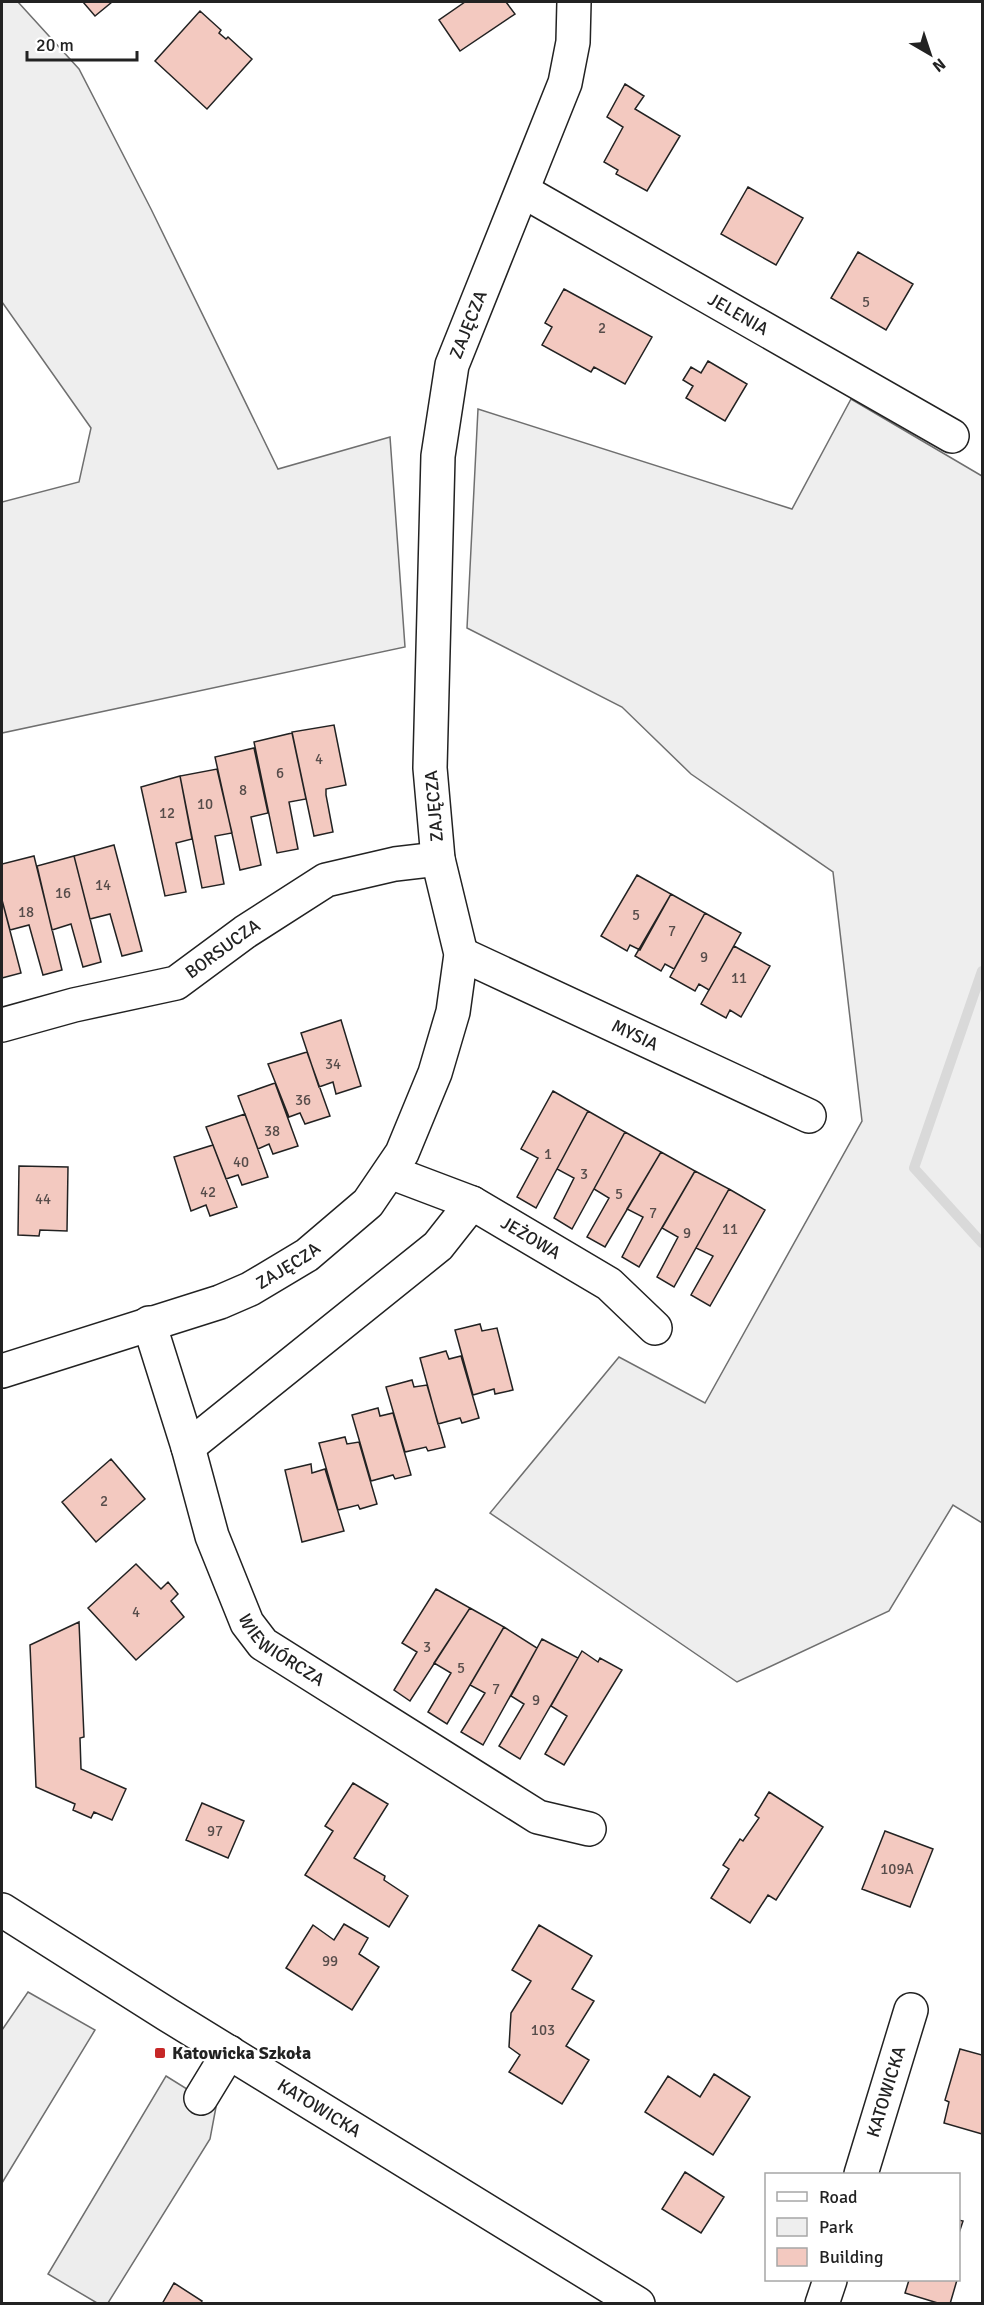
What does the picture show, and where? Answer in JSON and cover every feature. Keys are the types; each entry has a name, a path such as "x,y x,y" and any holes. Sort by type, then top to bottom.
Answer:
{"street":[{"name":"ZAJĘCZA","path":"2,1371 250,1289 307,1255 368,1203 402,1153 435,1073 453,1012 460,954 438,859 430,768 438,456 453,365 565,83 573,42 573,2"},
{"name":"JELENIA","path":"523,191 952,436"},
{"name":"BORSUCZA","path":"2,1025 74,1005 176,983 245,932 326,880 395,864 438,859"},
{"name":"MYSIA","path":"460,954 809,1116"},
{"name":"JEŻOWA","path":"390,1172 472,1203 609,1284 655,1328"},
{"path":"188,1447 438,1246 472,1203"},
{"name":"WIEWIÓRCZA","path":"149,1323 188,1447 212,1536 247,1623 263,1644 538,1817 589,1829"},
{"name":"KATOWICKA","path":"2,1910 638,2304"},
{"name":"KATOWICKA","path":"862,2173 911,2010"},
{"path":"201,2098 229,2052"},
{"path":"822,2304 830,2281"}],"green space":[{"path":"2,2 18,2 79,69 151,209 278,469 390,437 405,647 2,733 2,502 79,482 91,428 2,302"},
{"path":"851,399 982,476 982,1523 953,1505 889,1611 737,1682 490,1513 619,1357 705,1403 862,1121 833,872 691,774 622,707 467,628 478,409 792,509"},
{"path":"28,1992 95,2030 2,2183 2,2030"}],"shaded area":[{"path":"166,2076 216,2107 210,2139 108,2303 97,2303 48,2274"}],"building":[{"path":"83,2 112,2 95,16"},
{"path":"465,2 506,2 515,14 460,51 439,20"},
{"path":"200,11 221,30 219,33 226,39 228,37 252,59 207,109 155,61"},
{"path":"625,84 644,96 635,109 680,136 647,191 616,174 618,170 604,162 623,127 607,117"},
{"path":"748,187 803,218 776,265 721,234"},
{"path":"858,252 913,284 886,330 831,298"},
{"path":"564,289 652,337 625,384 594,367 591,372 542,345 552,327 545,323"},
{"path":"708,361 747,384 725,421 686,398 693,386 683,380 691,367 701,373"},
{"path":"334,725 346,785 326,789 333,832 314,836 292,732"},
{"path":"292,733 306,799 289,802 298,849 277,853 254,742"},
{"path":"254,748 268,813 251,817 261,865 240,870 215,757"},
{"path":"217,769 232,833 215,836 224,884 202,888 180,776"},
{"path":"180,776 192,839 176,843 186,892 165,896 141,787"},
{"path":"114,845 142,951 122,956 110,914 90,919 74,856"},
{"path":"34,856 62,970 43,975 29,925 10,930 2,900 2,864"},
{"path":"74,856 101,962 83,967 71,924 52,930 37,866"},
{"path":"637,875 671,894 640,950 630,945 627,951 601,936"},
{"path":"671,894 705,913 674,969 665,964 661,971 635,956"},
{"path":"2,900 21,973 2,978"},
{"path":"705,913 741,933 709,990 699,984 695,991 670,977"},
{"path":"734,946 770,966 741,1017 730,1010 726,1018 701,1004"},
{"path":"341,1020 361,1086 336,1094 333,1082 319,1087 301,1033"},
{"path":"307,1052 330,1116 305,1124 300,1113 289,1117 268,1064"},
{"path":"275,1083 298,1146 273,1154 269,1144 258,1149 238,1096"},
{"path":"553,1091 588,1111 536,1208 517,1197 538,1158 521,1149"},
{"path":"588,1111 625,1132 572,1229 554,1218 574,1178 557,1169"},
{"path":"245,1114 268,1177 242,1185 238,1175 226,1179 206,1127"},
{"path":"625,1132 661,1152 605,1247 587,1237 609,1198 594,1189"},
{"path":"213,1145 237,1207 210,1216 206,1205 191,1211 174,1157"},
{"path":"661,1152 695,1171 639,1267 622,1257 643,1217 627,1209"},
{"path":"19,1166 68,1167 67,1231 40,1230 39,1236 18,1235"},
{"path":"695,1171 729,1189 674,1287 657,1277 678,1237 662,1228"},
{"path":"729,1189 765,1210 710,1306 691,1295 713,1256 696,1248"},
{"path":"480,1324 482,1331 497,1328 513,1390 495,1394 494,1389 473,1395 455,1330"},
{"path":"446,1351 449,1359 461,1356 479,1418 462,1423 460,1418 438,1424 420,1358"},
{"path":"412,1380 414,1387 427,1385 445,1447 428,1451 426,1447 405,1452 386,1387"},
{"path":"378,1408 380,1416 393,1413 411,1475 395,1479 393,1475 371,1481 352,1415"},
{"path":"345,1437 347,1444 359,1442 377,1504 360,1509 358,1505 338,1510 319,1443"},
{"path":"111,1459 145,1499 96,1542 62,1502"},
{"path":"311,1464 312,1473 325,1469 344,1531 302,1542 285,1470"},
{"path":"136,1564 161,1589 168,1582 178,1594 171,1601 184,1617 136,1660 88,1608"},
{"path":"436,1589 470,1608 410,1701 394,1690 417,1652 402,1643"},
{"path":"470,1608 504,1627 447,1724 428,1712 451,1673 434,1663"},
{"path":"79,1622 84,1737 80,1738 81,1769 126,1789 112,1820 94,1812 91,1818 73,1810 75,1804 36,1787 30,1645"},
{"path":"504,1627 537,1648 483,1745 461,1732 485,1693 470,1685"},
{"path":"542,1639 578,1658 520,1759 499,1746 524,1704 511,1696"},
{"path":"582,1651 598,1662 600,1658 622,1670 564,1765 545,1754 567,1716 551,1706"},
{"path":"353,1783 388,1804 354,1858 385,1876 384,1880 408,1896 389,1927 305,1875 333,1831 325,1826"},
{"path":"769,1792 823,1827 776,1900 768,1895 750,1923 711,1898 729,1869 723,1865 740,1839 743,1841 759,1818 755,1815"},
{"path":"202,1803 244,1821 228,1858 186,1840"},
{"path":"885,1831 933,1849 910,1907 862,1889"},
{"path":"344,1924 368,1938 359,1954 379,1967 352,2010 286,1968 313,1925 334,1940"},
{"path":"539,1925 592,1956 572,1989 594,2001 566,2046 589,2060 562,2104 509,2072 520,2055 509,2047 511,2013 531,1981 512,1970"},
{"path":"960,2049 982,2055 982,2134 944,2123 949,2102 945,2100"},
{"path":"714,2074 750,2097 713,2155 645,2112 668,2076 700,2097"},
{"path":"685,2172 724,2197 701,2233 662,2209"},
{"path":"909,2281 957,2281 950,2304 941,2304 905,2293"},
{"path":"174,2283 202,2301 200,2304 162,2304"}],"waterway":[{"path":"982,971 914,1168 982,1243"}],"place":[{"name":"Katowicka Szkoła","path":"160,2053"}]}
